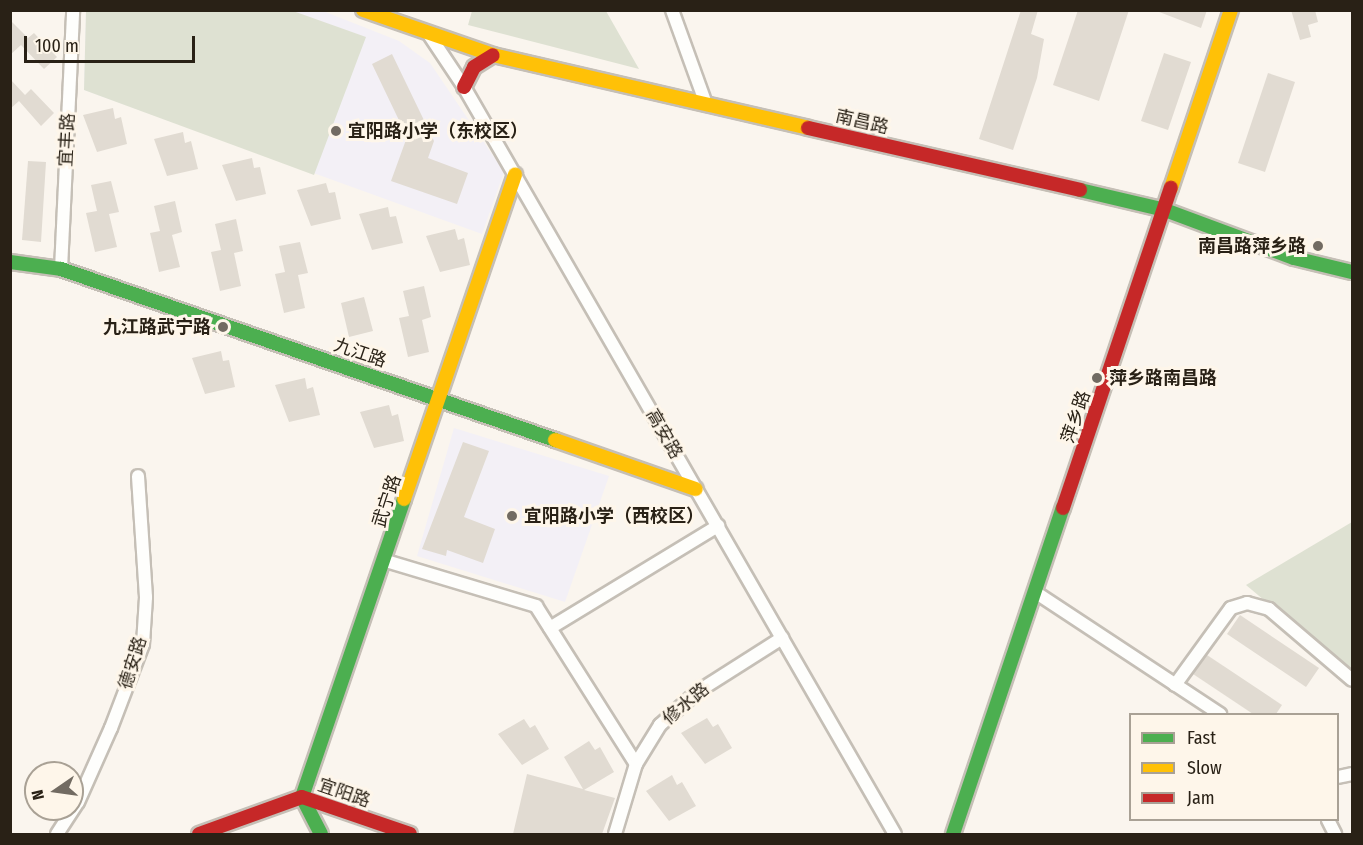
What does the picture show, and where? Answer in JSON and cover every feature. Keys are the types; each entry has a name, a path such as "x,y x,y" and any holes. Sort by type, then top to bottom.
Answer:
{"main road":[{"name":"南昌路","path":"363,10 430,36 494,55 1165,210 1294,258 1353,272"},
{"name":"萍乡路","path":"953,834 1231,10"},
{"path":"464,87 474,67 494,55"},
{"name":"武宁路","path":"302,797 386,561 515,174"},
{"name":"九江路","path":"10,262 61,269 696,489"},
{"path":"302,797 321,834"},
{"name":"宜阳路","path":"199,834 302,797 410,834"}],"street":[{"name":"宜丰路","path":"61,269 73,10"},
{"path":"672,10 706,104"},
{"name":"高安路","path":"430,36 464,87 515,174 896,834"},
{"name":"德安路","path":"57,834 97,760 143,644 146,597 138,476"},
{"path":"550,628 718,526"},
{"path":"386,561 536,606 636,764"},
{"path":"1035,592 1218,713"},
{"path":"1175,685 1232,608 1247,603 1269,609 1353,680"},
{"name":"修水路","path":"615,834 636,764 660,725 697,692 782,638"}],"shaded area":[{"name":"宜阳路小学（东校区）","path":"86,11 323,11 399,41 430,63 504,172 482,234 84,90"},
{"path":"86,11 293,11 366,37 314,175 84,90"},
{"path":"472,11 606,11 639,69 468,25"},
{"name":"宜阳路小学（西校区）","path":"454,428 609,476 565,602 417,556"},
{"path":"1352,522 1352,674 1246,585"}],"building":[{"path":"1021,10 1038,10 1031,34 1044,39 1037,78 1013,150 979,139"},
{"path":"1078,10 1129,10 1099,101 1053,85"},
{"path":"1154,10 1207,10 1201,28"},
{"path":"1291,10 1315,10 1318,22 1308,25 1311,37 1300,40"},
{"path":"10,20 28,38 34,33 57,57 44,69 21,45 10,55"},
{"path":"1164,53 1191,62 1168,130 1141,121"},
{"name":"宜阳路小学（东校区）","path":"392,54 434,141 428,158 468,173 457,204 391,181 407,137 372,64"},
{"path":"1268,73 1295,82 1265,172 1238,163"},
{"path":"10,79 25,95 31,89 54,113 41,126 19,101 10,109"},
{"path":"113,108 115,119 121,117 127,144 97,152 83,115"},
{"path":"183,132 185,143 191,141 198,169 167,176 154,139"},
{"path":"252,158 254,168 260,167 266,194 236,201 222,165"},
{"path":"28,161 46,162 41,242 22,240"},
{"path":"111,181 119,212 109,214 117,247 95,252 86,213 97,211 91,185"},
{"path":"326,183 329,193 335,192 341,219 311,226 297,190"},
{"path":"175,201 182,232 172,235 180,267 159,272 150,233 160,231 154,206"},
{"path":"388,207 390,217 396,216 403,243 372,250 359,214"},
{"path":"236,219 243,251 234,253 241,286 220,291 211,252 221,250 215,224"},
{"path":"455,229 458,240 464,238 470,265 440,272 426,236"},
{"path":"300,242 308,273 298,275 305,308 284,313 275,274 285,272 279,246"},
{"path":"424,286 431,317 422,320 429,352 408,357 399,318 409,316 403,291"},
{"path":"364,297 373,331 349,337 341,303"},
{"path":"221,351 223,361 229,360 235,387 205,394 192,358"},
{"path":"305,378 307,389 313,387 320,415 289,422 275,385"},
{"path":"389,405 392,416 398,414 404,441 374,448 360,412"},
{"path":"463,442 489,451 464,517 495,529 483,563 447,550 446,556 422,549"},
{"path":"1240,615 1319,668 1306,687 1227,634"},
{"path":"1207,655 1282,705 1277,713 1252,713 1193,674"},
{"path":"707,718 713,727 718,724 732,748 705,764 681,733"},
{"path":"524,719 530,728 535,725 549,749 522,765 498,734"},
{"path":"589,741 595,750 600,747 614,772 584,790 615,798 602,834 513,834 527,774 583,789 564,757"},
{"path":"672,775 677,785 682,782 696,806 669,821 646,791"}],"traffic: fast":[{"path":"1080,190 1165,210 1294,258 1352,272"},
{"path":"10,262 61,269 555,440"},
{"path":"321,834 302,797 404,499"},
{"path":"953,834 1063,508"}],"traffic: slow":[{"path":"363,10 493,55 808,128"},
{"path":"1171,188 1231,10"},
{"path":"404,499 515,174"},
{"path":"555,440 696,489"}],"traffic: jam":[{"path":"464,87 474,67 493,55"},
{"path":"808,128 1080,190"},
{"path":"1063,508 1171,188"},
{"path":"199,834 302,797 410,834"}],"place":[{"name":"宜阳路小学（东校区）","path":"336,131"},
{"name":"南昌路萍乡路","path":"1318,246"},
{"name":"九江路武宁路","path":"223,327"},
{"name":"萍乡路南昌路","path":"1097,378"},
{"name":"宜阳路小学（西校区）","path":"512,516"}]}
